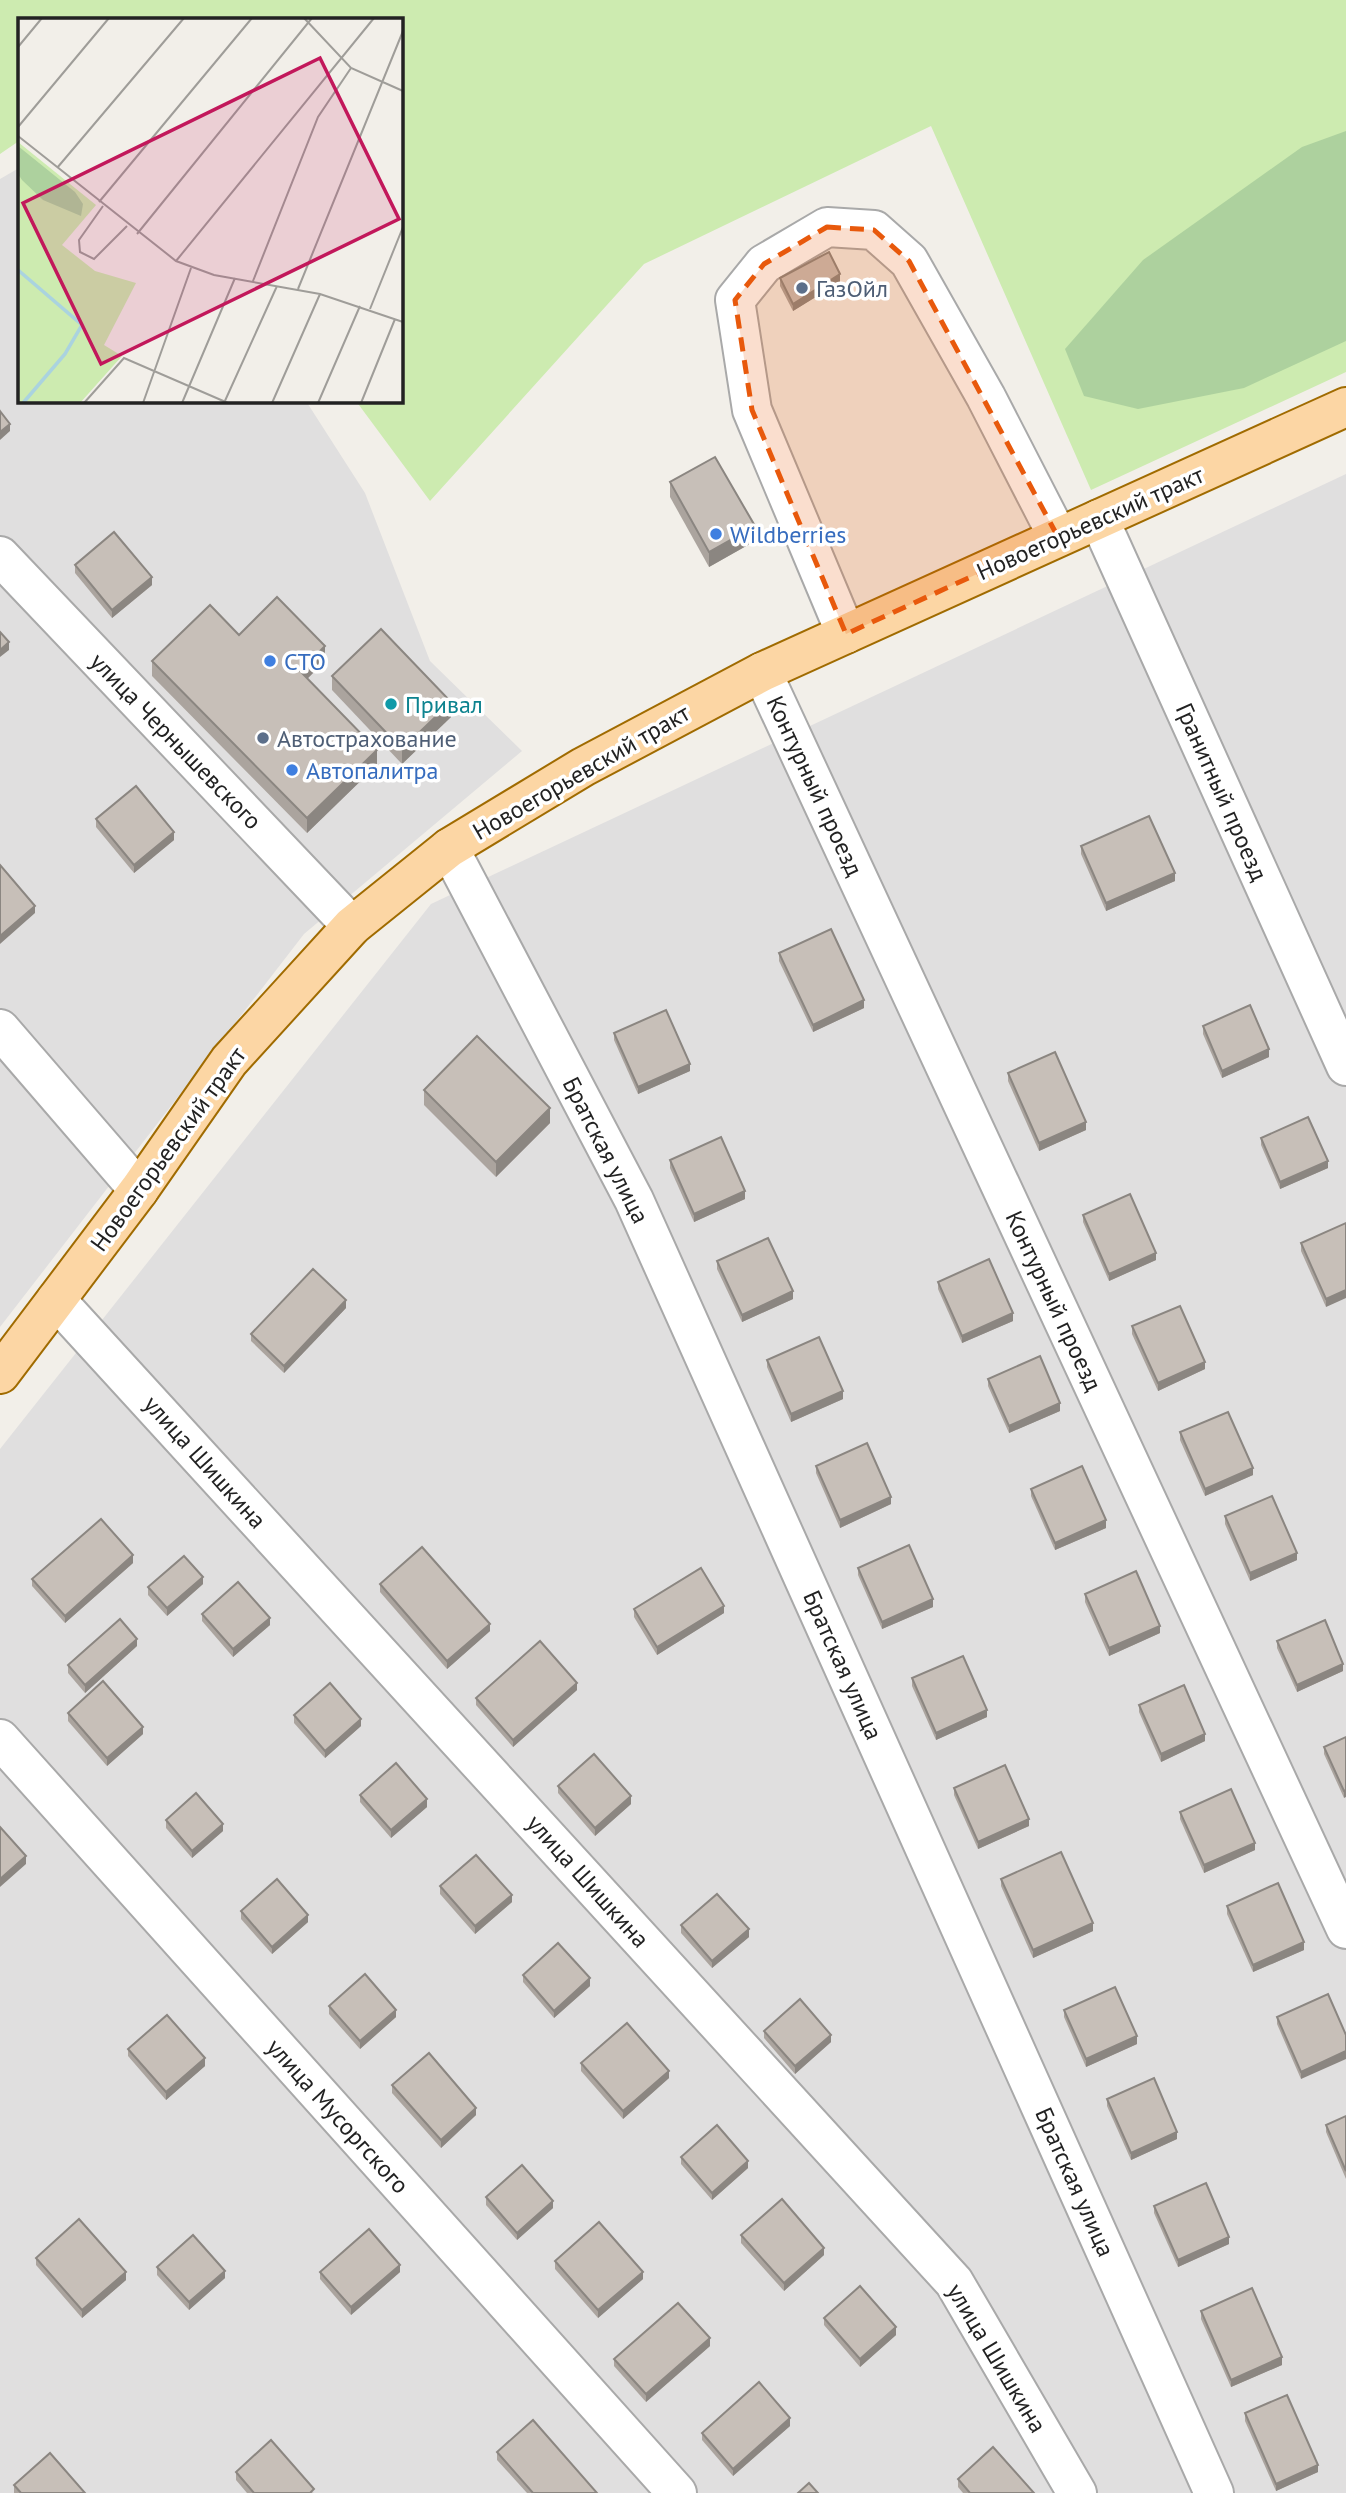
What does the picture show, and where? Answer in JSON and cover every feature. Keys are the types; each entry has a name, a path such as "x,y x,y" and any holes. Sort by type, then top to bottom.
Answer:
{"main road":[{"name":"Новоегорьевский тракт","path":"0,1374 139,1190 229,1061 352,926 449,848 583,767 762,672 1346,407"}],"street":[{"path":"846,634 752,410 734,300 764,264 827,227 874,230 909,261 986,397 1058,537"},
{"name":"Гранитный проезд","path":"1099,519 1346,1066"},
{"name":"улица Чернышевского","path":"0,556 352,926"},
{"name":"Контурный проезд","path":"762,672 1346,1929"},
{"name":"Братская улица","path":"449,848 634,1200 1214,2493"},
{"path":"0,1029 139,1190"},
{"name":"улица Шишкина","path":"56,1300 954,2282 1077,2493"},
{"name":"улица Мусоргского","path":"0,1739 677,2493"}],"highlighted area":[{"path":"827,227 874,230 909,261 1058,537 846,634 752,410 735,300 764,264"}],"shaded area":[{"path":"18,169 18,402 307,402 365,493 430,661 522,751 304,934 0,1327 0,179"},
{"path":"1346,474 1346,2493 0,2493 0,1449 431,904"}],"green space":[{"path":"0,0 1346,0 1346,372 1091,490 931,126 644,264 430,501 357,402 402,402 402,18 18,18 18,142 0,154"},
{"path":"1346,131 1346,341 1244,388 1138,409 1084,396 1065,349 1143,260 1302,147"}],"building":[{"path":"829,252 840,274 793,304 780,278"},
{"path":"0,411 10,424 0,432"},
{"path":"715,457 755,526 709,552 670,482"},
{"path":"114,532 152,577 112,610 75,565"},
{"path":"277,597 325,646 300,671 377,750 307,818 152,661 210,605 239,635"},
{"name":"Привал","path":"381,629 451,702 402,749 332,676"},
{"path":"0,632 9,642 0,650"},
{"path":"136,786 174,832 134,865 96,819"},
{"path":"1149,816 1175,873 1106,903 1081,846"},
{"path":"0,865 35,906 0,936"},
{"path":"831,929 864,1000 813,1025 779,953"},
{"path":"1250,1005 1269,1049 1222,1071 1203,1026"},
{"path":"666,1010 690,1064 638,1087 614,1033"},
{"path":"477,1036 550,1108 496,1162 424,1090"},
{"path":"1055,1052 1086,1122 1039,1143 1008,1073"},
{"path":"1308,1117 1328,1161 1280,1182 1261,1138"},
{"path":"721,1137 745,1191 694,1214 670,1160"},
{"path":"1130,1194 1156,1253 1109,1274 1083,1215"},
{"path":"1346,1223 1346,1290 1326,1299 1301,1243"},
{"path":"768,1238 793,1291 742,1315 717,1261"},
{"path":"989,1259 1013,1313 962,1336 938,1282"},
{"path":"313,1269 346,1300 284,1366 251,1334"},
{"path":"1180,1306 1205,1362 1158,1383 1132,1326"},
{"path":"819,1337 843,1391 791,1414 767,1360"},
{"path":"1040,1356 1060,1403 1009,1426 988,1379"},
{"path":"1228,1412 1253,1468 1205,1489 1180,1432"},
{"path":"867,1443 891,1497 840,1520 816,1466"},
{"path":"1082,1466 1106,1520 1055,1543 1031,1489"},
{"path":"1272,1496 1297,1553 1250,1573 1225,1516"},
{"path":"101,1519 133,1555 65,1616 32,1579"},
{"path":"909,1545 933,1599 882,1622 858,1568"},
{"path":"422,1547 490,1624 447,1661 380,1584"},
{"path":"184,1556 203,1577 167,1608 148,1587"},
{"path":"701,1568 724,1606 657,1647 634,1609"},
{"path":"1136,1571 1160,1626 1109,1648 1085,1594"},
{"path":"238,1582 270,1618 233,1649 202,1614"},
{"path":"120,1619 137,1639 85,1685 68,1665"},
{"path":"1325,1620 1343,1664 1297,1685 1277,1641"},
{"path":"540,1641 577,1683 513,1740 476,1698"},
{"path":"963,1656 987,1710 936,1733 912,1678"},
{"path":"103,1681 143,1727 107,1758 68,1713"},
{"path":"330,1683 361,1719 325,1751 294,1715"},
{"path":"1184,1685 1205,1734 1161,1754 1139,1705"},
{"path":"1346,1737 1346,1790 1344,1791 1324,1747"},
{"path":"594,1754 631,1796 595,1828 558,1786"},
{"path":"396,1763 427,1799 391,1830 360,1795"},
{"path":"1005,1765 1029,1819 978,1842 954,1788"},
{"path":"1231,1789 1255,1843 1204,1865 1180,1812"},
{"path":"196,1793 223,1824 192,1851 166,1820"},
{"path":"0,1827 26,1856 0,1879"},
{"path":"1061,1852 1093,1923 1033,1950 1001,1879"},
{"path":"476,1855 512,1895 475,1926 440,1886"},
{"path":"277,1879 308,1915 272,1947 241,1911"},
{"path":"1278,1883 1304,1942 1253,1965 1227,1906"},
{"path":"717,1894 749,1929 712,1961 681,1925"},
{"path":"558,1943 590,1978 554,2011 523,1975"},
{"path":"365,1974 396,2010 360,2041 329,2006"},
{"path":"1115,1987 1137,2036 1086,2059 1064,2010"},
{"path":"1328,1994 1346,2035 1346,2051 1301,2072 1277,2017"},
{"path":"800,1999 831,2035 795,2066 764,2031"},
{"path":"167,2015 205,2058 166,2092 128,2049"},
{"path":"627,2023 669,2071 623,2111 581,2063"},
{"path":"429,2053 476,2108 441,2140 392,2085"},
{"path":"1154,2078 1177,2132 1131,2153 1107,2099"},
{"path":"1346,2116 1346,2171 1326,2125"},
{"path":"717,2125 748,2161 712,2193 681,2157"},
{"path":"522,2165 553,2201 517,2233 486,2197"},
{"path":"1206,2183 1229,2237 1178,2260 1154,2206"},
{"path":"782,2199 824,2248 784,2283 741,2235"},
{"path":"79,2219 126,2272 82,2310 36,2258"},
{"path":"599,2222 643,2272 598,2310 555,2261"},
{"path":"369,2229 400,2265 351,2307 320,2272"},
{"path":"193,2235 225,2271 189,2302 157,2267"},
{"path":"860,2286 896,2327 860,2359 824,2318"},
{"path":"1252,2288 1282,2357 1231,2380 1201,2311"},
{"path":"678,2303 710,2338 646,2394 614,2359"},
{"path":"759,2382 790,2418 733,2469 702,2433"},
{"path":"1287,2395 1318,2465 1276,2484 1245,2413"},
{"path":"533,2420 597,2493 533,2493 497,2452"},
{"path":"271,2440 314,2489 310,2493 254,2493 236,2472"},
{"path":"993,2447 1034,2493 970,2493 958,2479"},
{"path":"50,2453 85,2493 21,2493 14,2485"},
{"path":"809,2483 818,2493 798,2493"}],"place":[{"name":"ГазОйл","path":"802,288"},
{"name":"Wildberries","path":"716,534"},
{"name":"СТО","path":"270,661"},
{"name":"Привал","path":"391,704"},
{"name":"Автострахование","path":"263,738"},
{"name":"Автопалитра","path":"292,770"}]}
